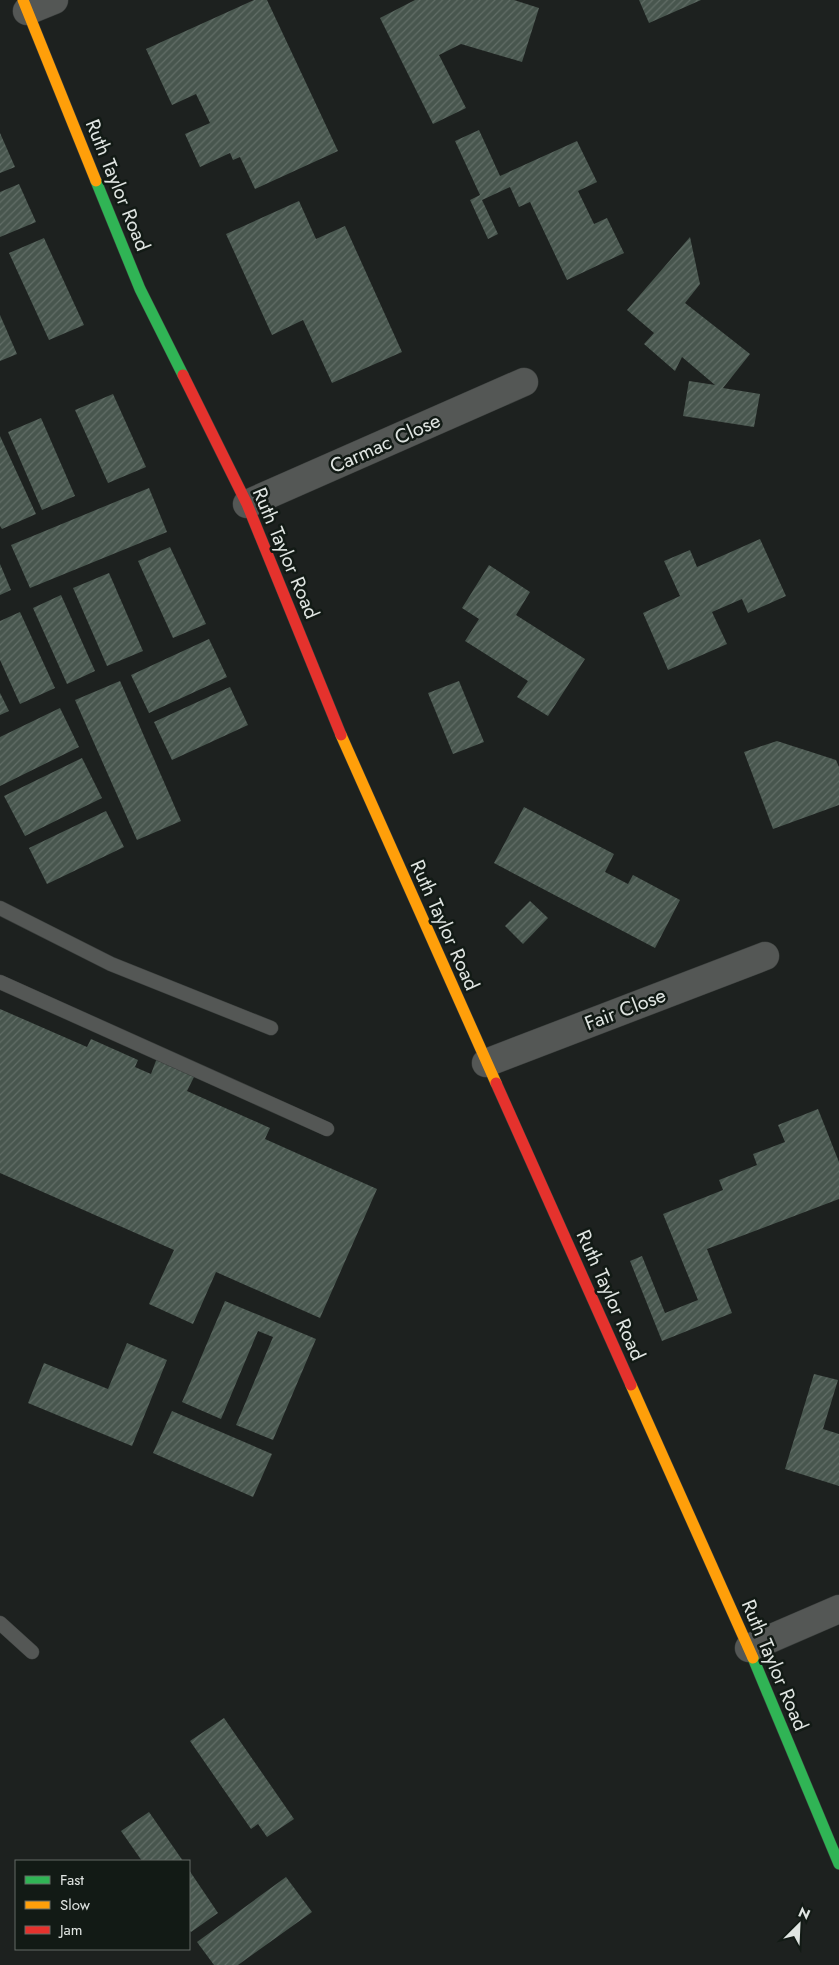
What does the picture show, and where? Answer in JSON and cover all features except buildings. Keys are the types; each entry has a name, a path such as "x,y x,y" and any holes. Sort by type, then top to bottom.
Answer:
{"street":[{"path":"25,6 54,0"},
{"name":"Ruth Taylor Road","path":"25,6 140,288 247,504 343,739 486,1063 749,1648 839,1864"},
{"name":"Carmac Close","path":"247,504 524,382"},
{"name":"Fair Close","path":"486,1063 764,956"},
{"path":"749,1648 839,1609"}],"lane":[{"path":"0,908 110,964 271,1028"},
{"path":"0,982 327,1129"},
{"path":"0,1623 32,1652"}],"traffic: fast":[{"path":"96,181 140,289 183,375"},
{"path":"753,1658 839,1864"}],"traffic: slow":[{"path":"23,0 96,181"},
{"path":"341,735 496,1083"},
{"path":"631,1385 753,1658"}],"traffic: jam":[{"path":"183,375 247,504 341,735"},
{"path":"496,1083 631,1385"}]}
